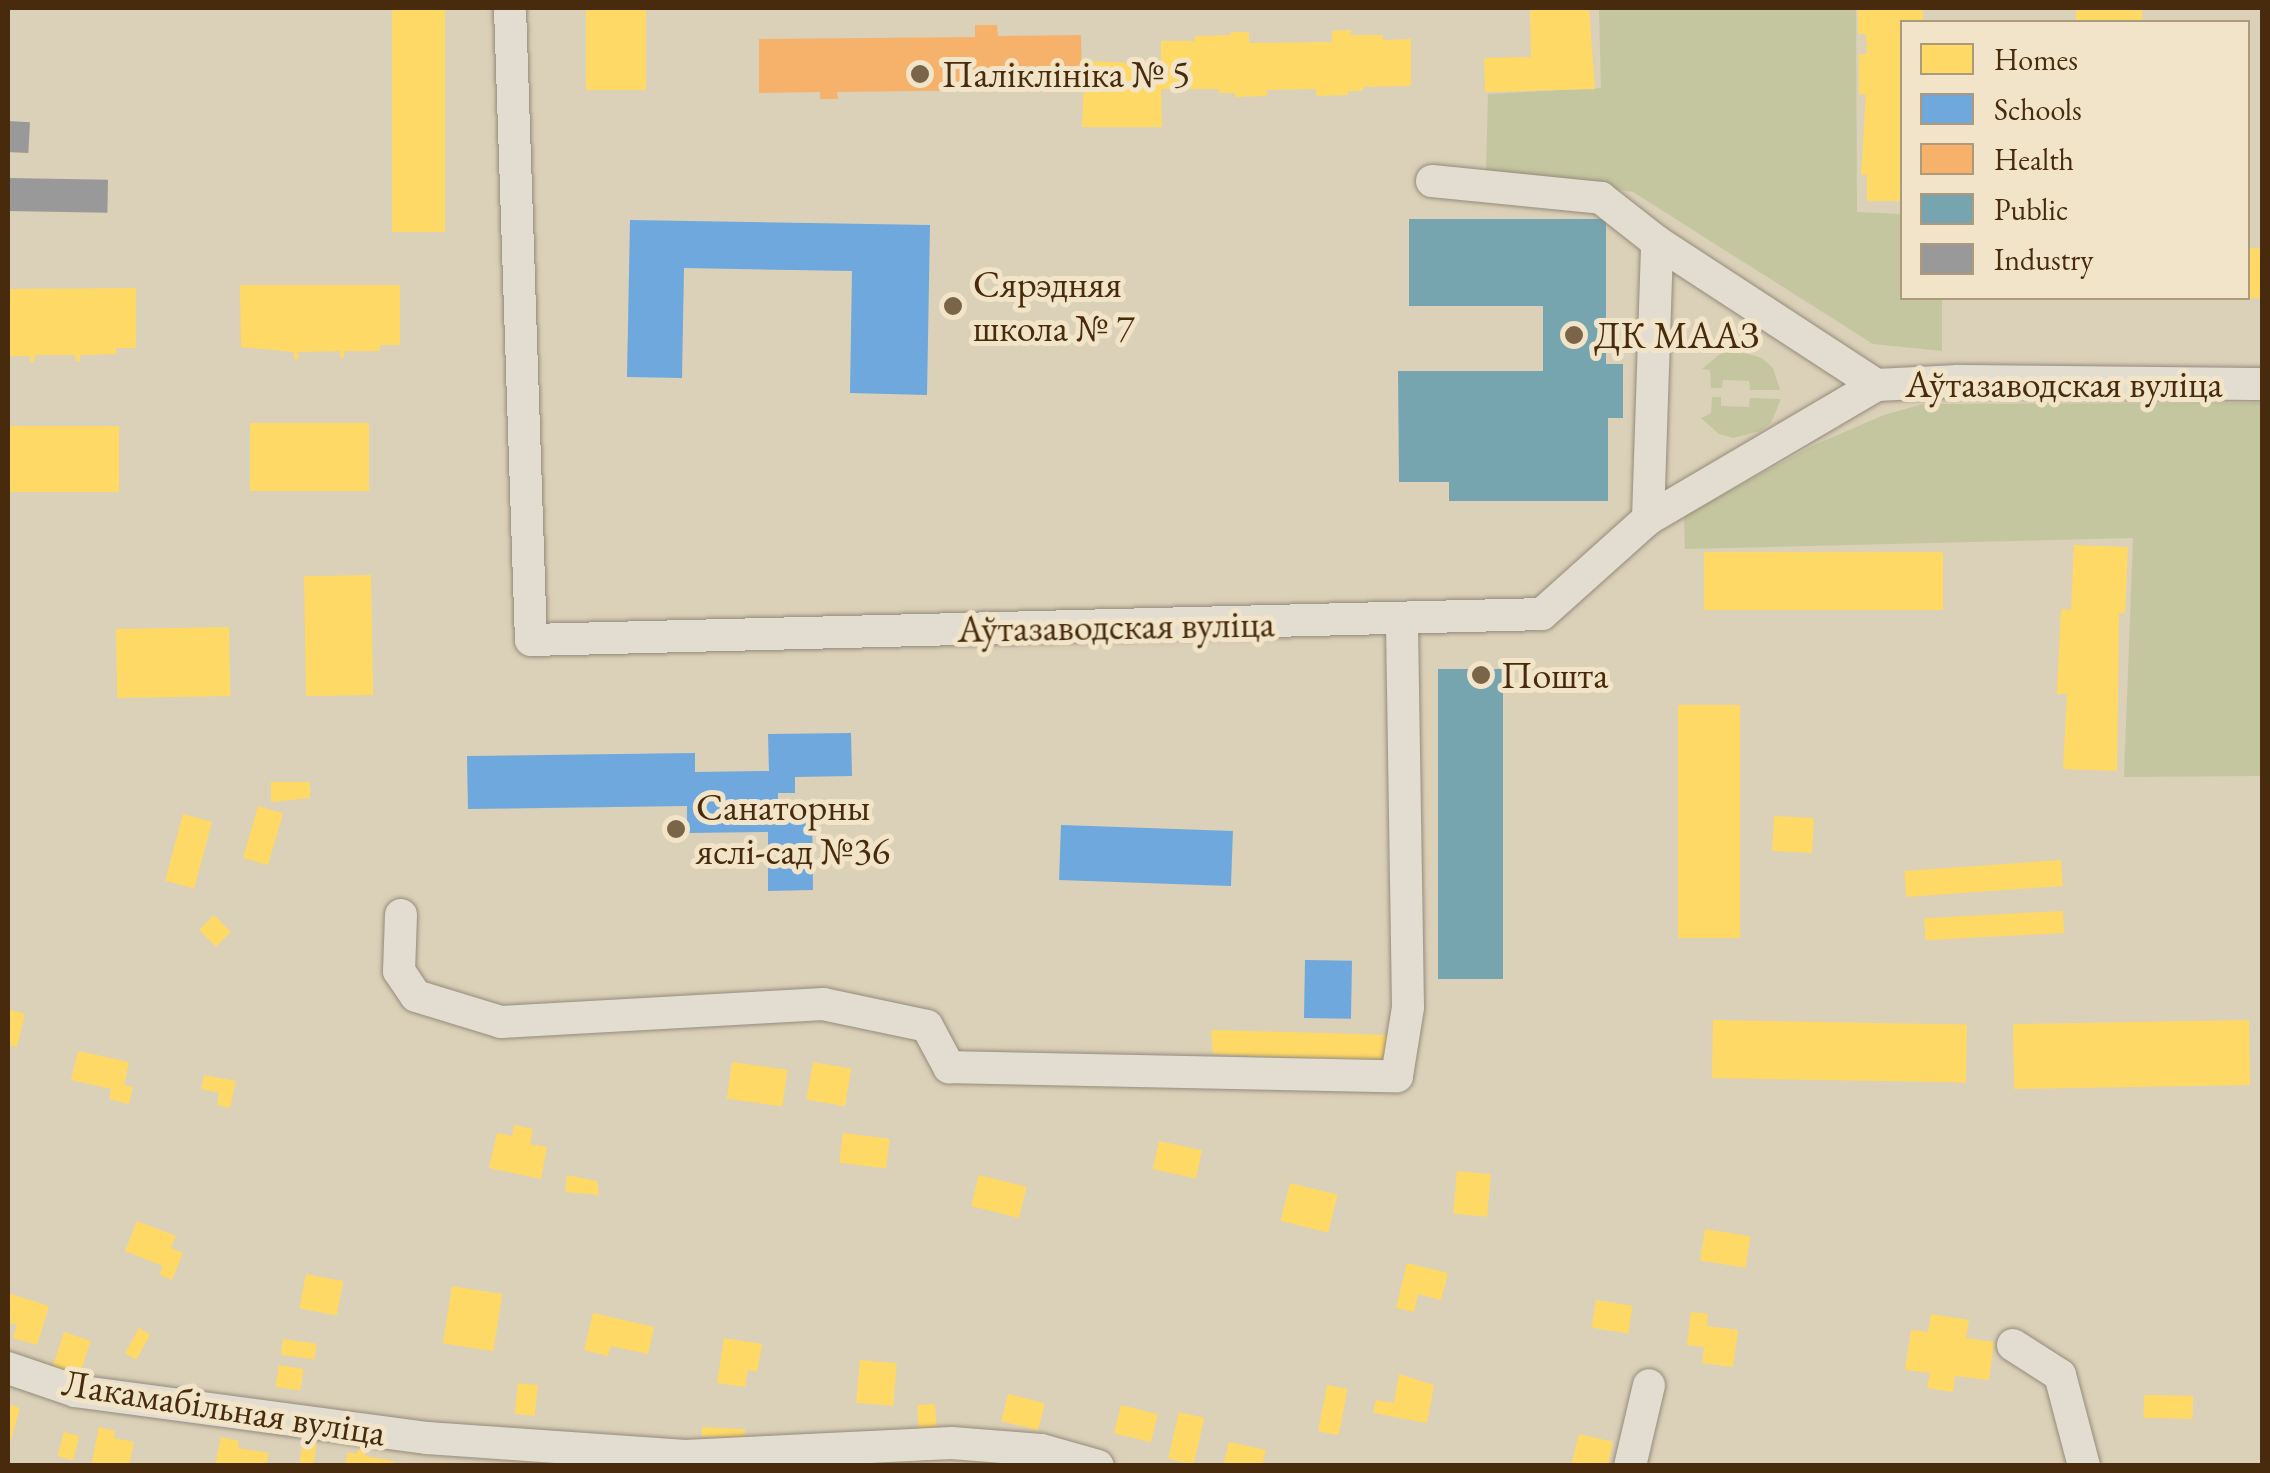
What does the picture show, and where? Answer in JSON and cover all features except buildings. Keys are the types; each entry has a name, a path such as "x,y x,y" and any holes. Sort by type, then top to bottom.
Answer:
{"street":[{"name":"Аўтазаводская вуліца","path":"510,8 531,640 1542,614 1648,519 1876,385 1958,381 2262,384"},
{"path":"1432,180 1601,198 1657,242 1876,385"},
{"path":"1648,519 1657,242"},
{"path":"401,914 400,972 416,996 501,1022 823,1004 926,1026 949,1067 1397,1076 1408,1007 1402,619"},
{"path":"2013,1345 2060,1376 2084,1466"},
{"name":"Лакамабільная вуліца","path":"8,1368 75,1390 427,1438 685,1456 952,1442 1041,1450 1098,1466"},
{"path":"1630,1466 1649,1385"}],"green space":[{"path":"1599,8 1856,8 1857,212 1900,214 1900,300 1942,300 1942,351 1873,344 1633,192 1486,171 1488,94 1601,88"},
{"path":"1734,350 1762,358 1773,368 1780,390 1750,390 1749,381 1723,380 1722,388 1711,388 1710,370 1702,369 1720,354"},
{"path":"1712,397 1721,397 1721,406 1749,407 1750,398 1781,399 1771,423 1760,431 1733,438 1719,434 1701,418 1711,413"},
{"path":"2262,403 2262,776 2124,777 2133,538 1685,549 1684,516 1814,445 1884,415 1923,404"}],"place":[{"name":"Паліклініка № 5","path":"920,74"},
{"name":"Сярэдняя школа № 7","path":"953,306"},
{"name":"ДК МААЗ","path":"1574,335"},
{"name":"Пошта","path":"1481,675"},
{"name":"Санаторны яслі-сад №36","path":"676,829"}]}
